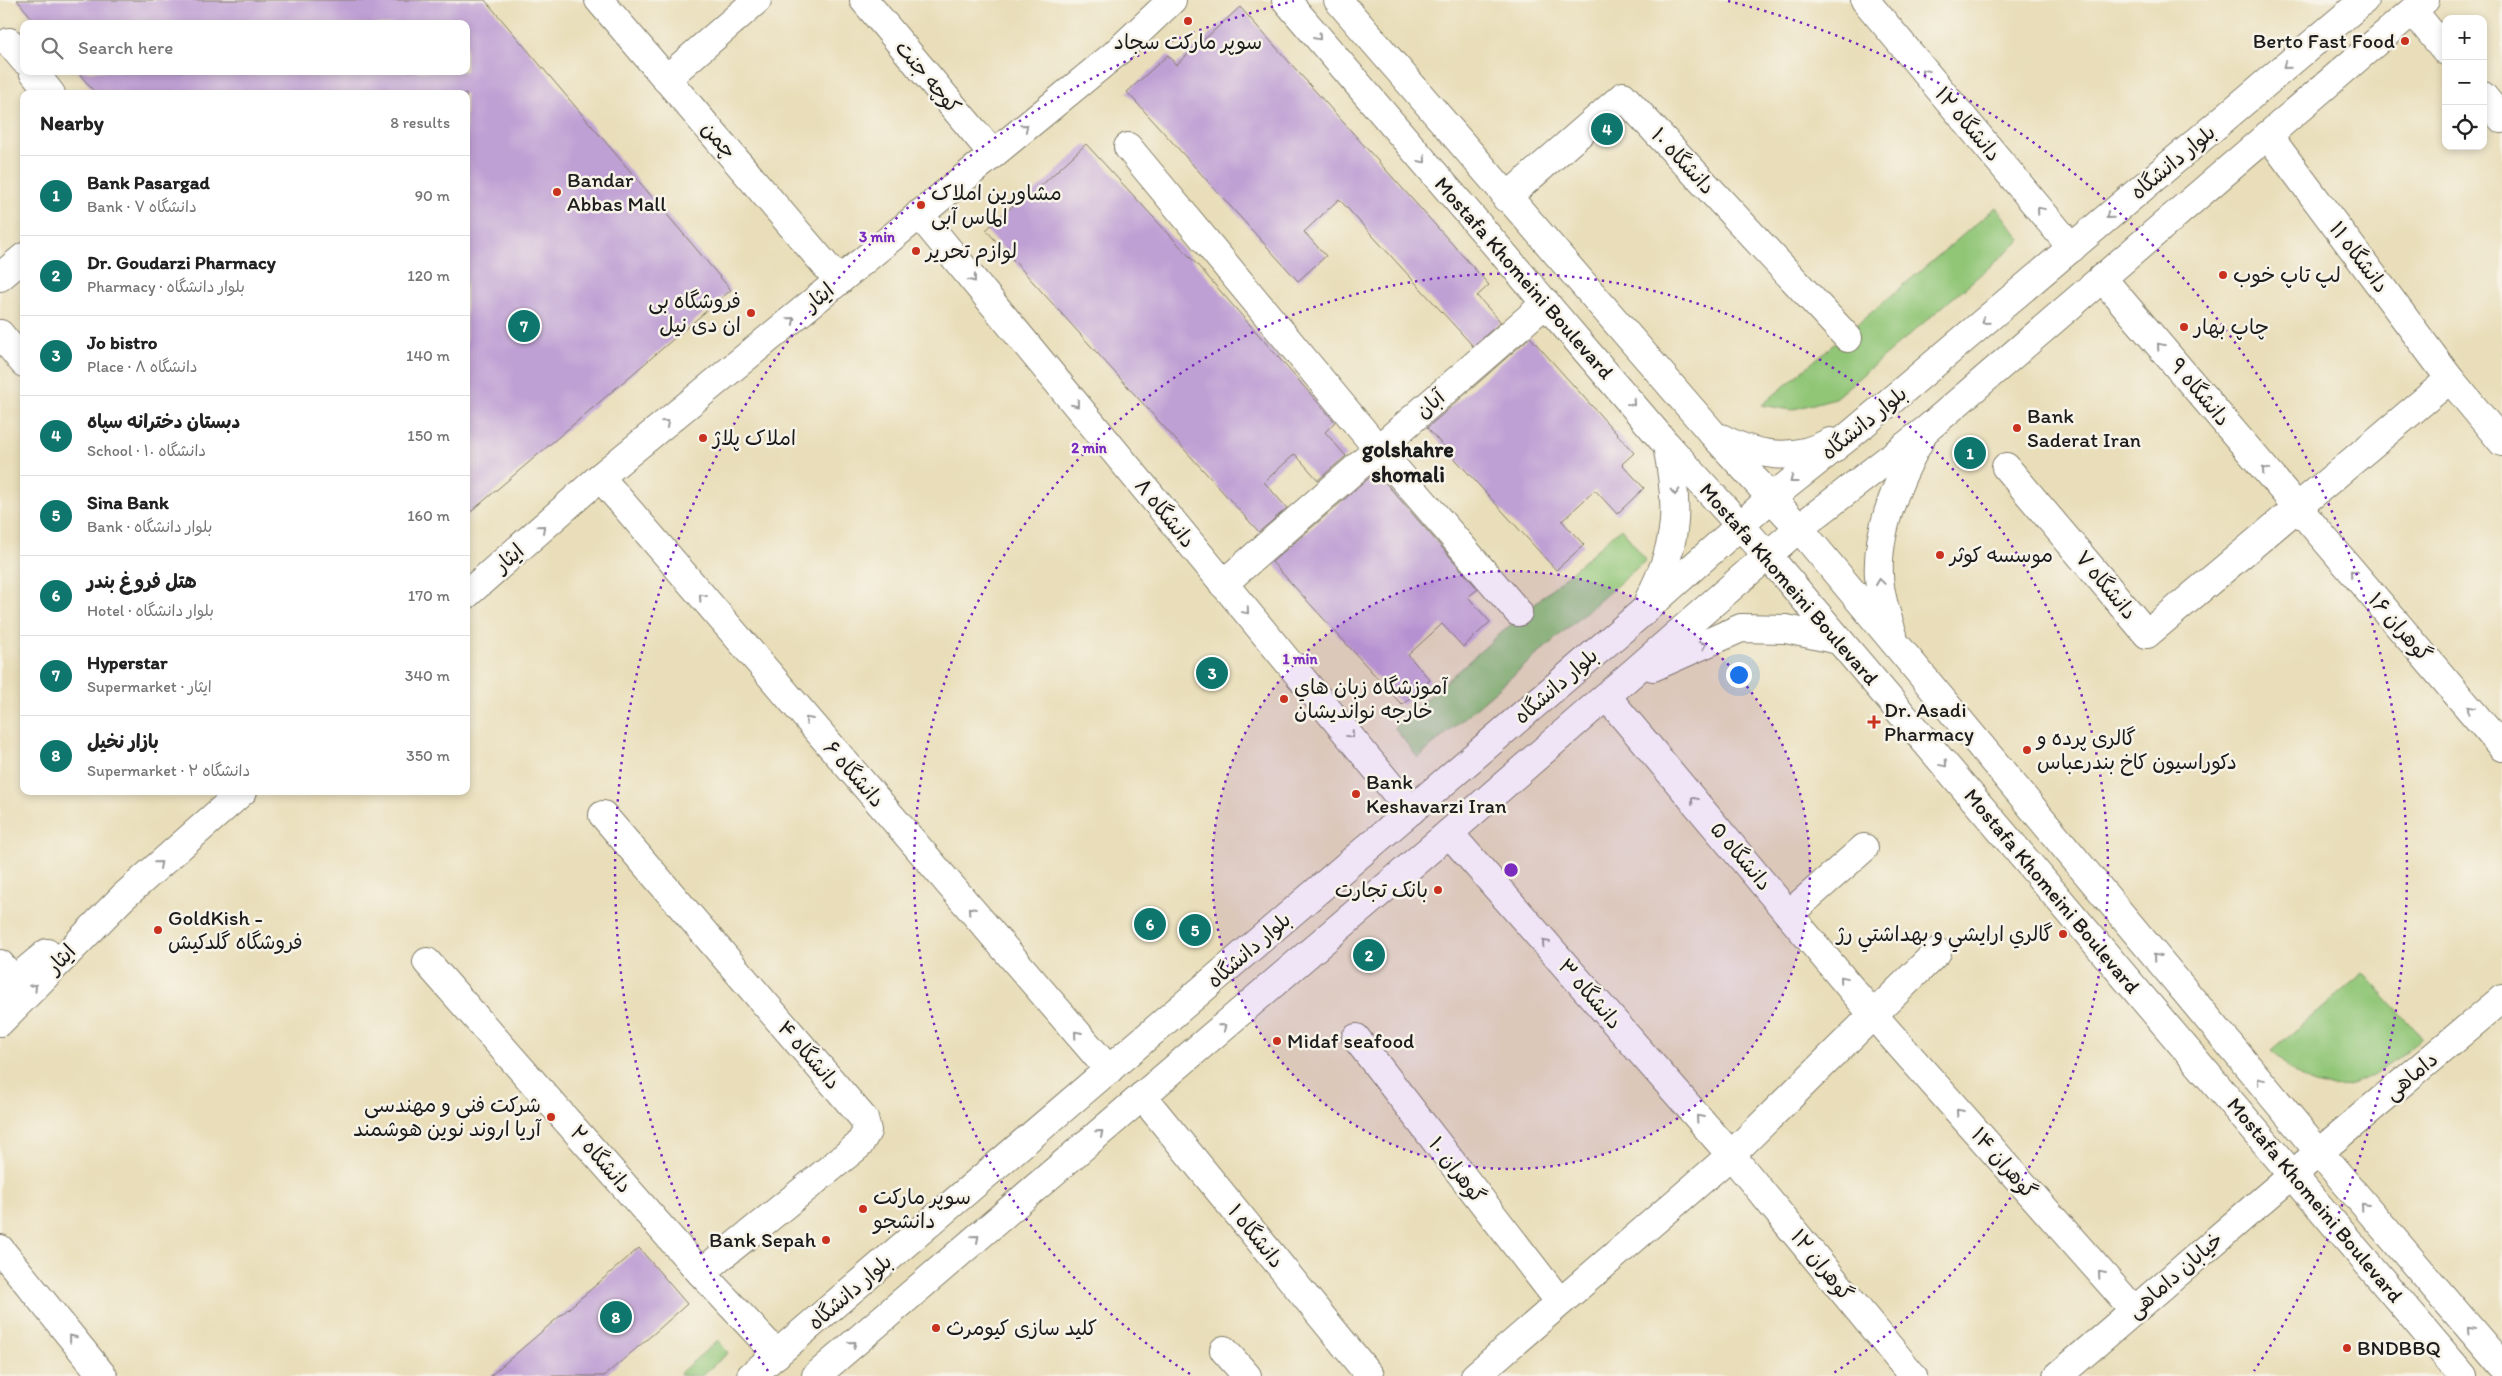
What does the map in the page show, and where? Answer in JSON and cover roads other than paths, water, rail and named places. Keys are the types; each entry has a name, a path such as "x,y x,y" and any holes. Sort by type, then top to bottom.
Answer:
{"street":[{"name":"چمن","path":"599,0 839,281"},
{"path":"666,79 757,0"},
{"name":"کوچه جنت","path":"864,0 993,154"},
{"name":"Mostafa Khomeini Boulevard","path":"1338,0 1506,198 1712,433 1799,528 2320,1153 2502,1366"},
{"name":"دانشگاه ۱۲","path":"1865,0 2072,248"},
{"name":"بلوار دانشگاه","path":"751,1376 1642,612 1770,498 1872,417 2364,0"},
{"name":"Mostafa Khomeini Boulevard","path":"1284,1 1666,444 1768,556 2464,1376"},
{"name":"ایثار","path":"470,589 600,477 1115,54 1172,2"},
{"path":"2419,5 2442,44"},
{"name":"بلوار دانشگاه","path":"816,1376 1449,833 1799,528 1927,429 2419,5"},
{"path":"36,75 48,90"},
{"name":"دانشگاه ۱۰","path":"1506,198 1623,96 1848,338"},
{"path":"2487,101 2502,119"},
{"name":"دانشگاه ۱۱","path":"2268,135 2450,379 2502,442"},
{"path":"1128,147 1378,449 1518,612"},
{"name":"دانشگاه ۸","path":"920,214 1223,584 1363,750 1411,811"},
{"path":"0,277 20,260"},
{"name":"دانشگاه ۹","path":"2102,278 2297,507"},
{"name":"آبان","path":"1223,584 1546,303"},
{"path":"0,334 20,357"},
{"path":"2297,507 2450,379"},
{"path":"1712,433 1733,444 1762,454 1792,455 1825,444 1872,417"},
{"path":"1897,646 1884,607 1879,575 1882,544 1886,522 1904,468 1927,429"},
{"path":"1642,612 1663,574 1674,536 1675,486 1666,444"},
{"name":"دانشگاه ۷","path":"2006,467 2148,634 2297,507"},
{"name":"دانشگاه ۶","path":"600,477 1109,1070"},
{"name":"گوهران ۱۶","path":"2297,507 2502,746"},
{"path":"1617,688 1741,628 1786,629 1839,640"},
{"name":"دانشگاه ۵","path":"1617,688 1789,914 1874,1016"},
{"name":"ایثار","path":"0,1022 123,897 238,795"},
{"name":"دانشگاه ۴","path":"603,815 864,1119 867,1131 860,1145 701,1273"},
{"name":"دانشگاه ۳","path":"1449,833 1731,1155"},
{"path":"1789,914 1864,848"},
{"name":"ایثار","path":"5,978 123,897"},
{"path":"1475,1376 1731,1155 1937,952"},
{"name":"دانشگاه ۲","path":"427,962 701,1273 777,1354"},
{"name":"داماهی","path":"2293,1174 2502,999"},
{"name":"گوهران ۱۴","path":"1874,1016 2134,1310"},
{"name":"گوهران ۱۰","path":"1356,1038 1559,1302"},
{"name":"دانشگاه ۱","path":"1142,1096 1370,1376"},
{"name":"گوهران ۱۲","path":"1731,1155 1912,1376"},
{"name":"خیابان داماهی","path":"2058,1376 2293,1174"},
{"path":"0,1249 103,1376"},
{"path":"1224,1350 1247,1376"}],"place":[{"name":"سوپر مارکت سجاد","path":"1188,21"},
{"name":"Berto Fast Food","path":"2405,41"},
{"name":"دبستان دخترانه سپاه","path":"1607,129"},
{"name":"Bandar Abbas Mall","path":"557,192"},
{"name":"مشاورین املاک الماس آبی","path":"921,205"},
{"name":"لوازم تحریر","path":"916,251"},
{"name":"لپ تاپ خوب","path":"2223,275"},
{"name":"فروشگاه بی ان دی نیل","path":"751,313"},
{"name":"Hyperstar","path":"524,326"},
{"name":"چاپ بهار","path":"2184,327"},
{"name":"Bank Saderat Iran","path":"2017,428"},
{"name":"املاک پلاژ","path":"703,438"},
{"name":"Bank Pasargad","path":"1970,453"},
{"name":"موسسه کوثر","path":"1940,555"},
{"name":"Jo bistro","path":"1212,673"},
{"name":"آموزشگاه زبان هاي خارجه نوانديشان","path":"1284,699"},
{"name":"Dr. Asadi Pharmacy","path":"1874,722"},
{"name":"گالری پرده و دکوراسیون کاخ بندرعباس","path":"2027,750"},
{"name":"Bank Keshavarzi Iran","path":"1356,794"},
{"name":"بانک تجارت","path":"1438,890"},
{"name":"هتل فروغ بندر","path":"1150,924"},
{"name":"GoldKish - فروشگاه گلدکیش","path":"158,930"},
{"name":"Sina Bank","path":"1195,930"},
{"name":"گالري ارايشي و بهداشتي رژ","path":"2063,934"},
{"name":"Dr. Goudarzi Pharmacy","path":"1369,955"},
{"name":"Midaf seafood","path":"1277,1041"},
{"name":"شرکت فنی و مهندسی آریا اروند نوین هوشمند","path":"551,1117"},
{"name":"سوپر مارکت دانشجو","path":"863,1209"},
{"name":"Bank Sepah","path":"826,1240"},
{"name":"بازار نخیل","path":"616,1317"},
{"name":"کلید سازی کیومرث","path":"936,1328"},
{"name":"BNDBBQ","path":"2347,1348"}],"district":[{"name":"golshahre shomali","path":"1408,462"}]}
